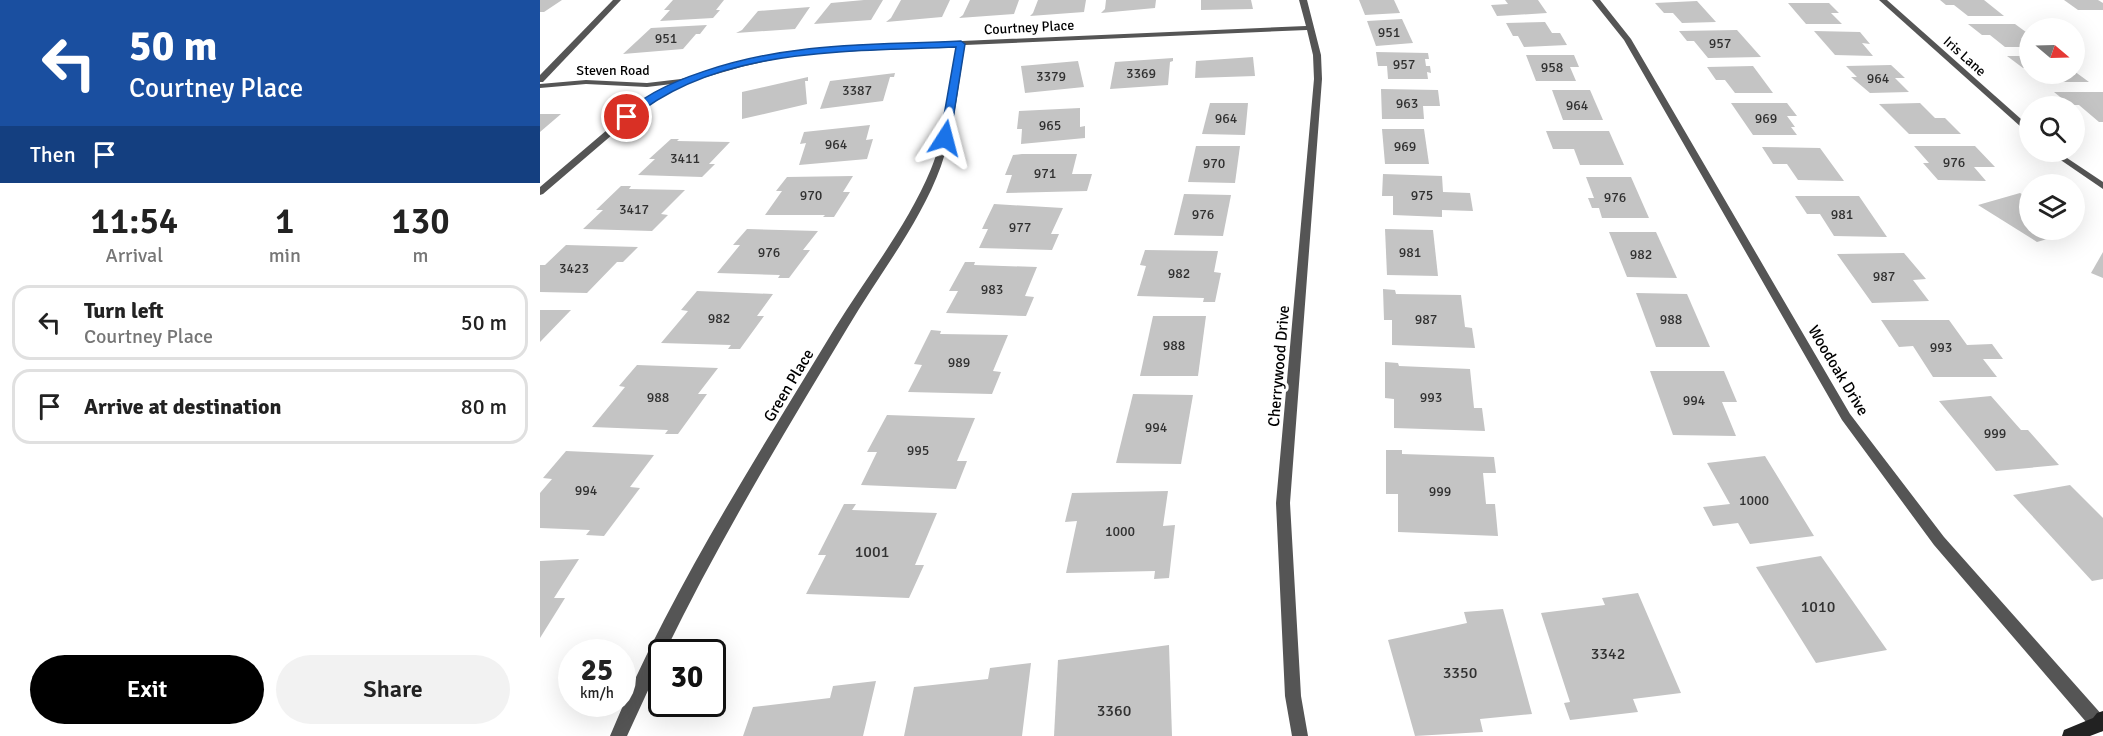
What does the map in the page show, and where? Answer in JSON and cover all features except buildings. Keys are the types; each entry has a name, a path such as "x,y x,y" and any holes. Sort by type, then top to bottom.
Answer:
{"main road":[{"path":"2070,736 2101,722"}],"street":[{"path":"540,80 617,0"},
{"name":"Cherrywood Drive","path":"1300,736 1293,696 1283,503 1318,79 1317,55 1303,0"},
{"name":"Woodoak Drive","path":"1596,0 1627,39 1846,417 1938,541 2101,722"},
{"name":"Iris Lane","path":"1883,0 2019,122"},
{"name":"Courtney Place","path":"540,192 644,103 686,80 799,52 1309,28"},
{"name":"Green Place","path":"618,736 644,676 694,577 863,291 904,231 935,169 945,138 961,44"},
{"name":"Steven Road","path":"540,86 586,82 647,85 686,80"},
{"path":"2068,162 2103,186"}],"route":[{"path":"627,117 644,103 686,80 799,52 961,44 945,138"}]}
